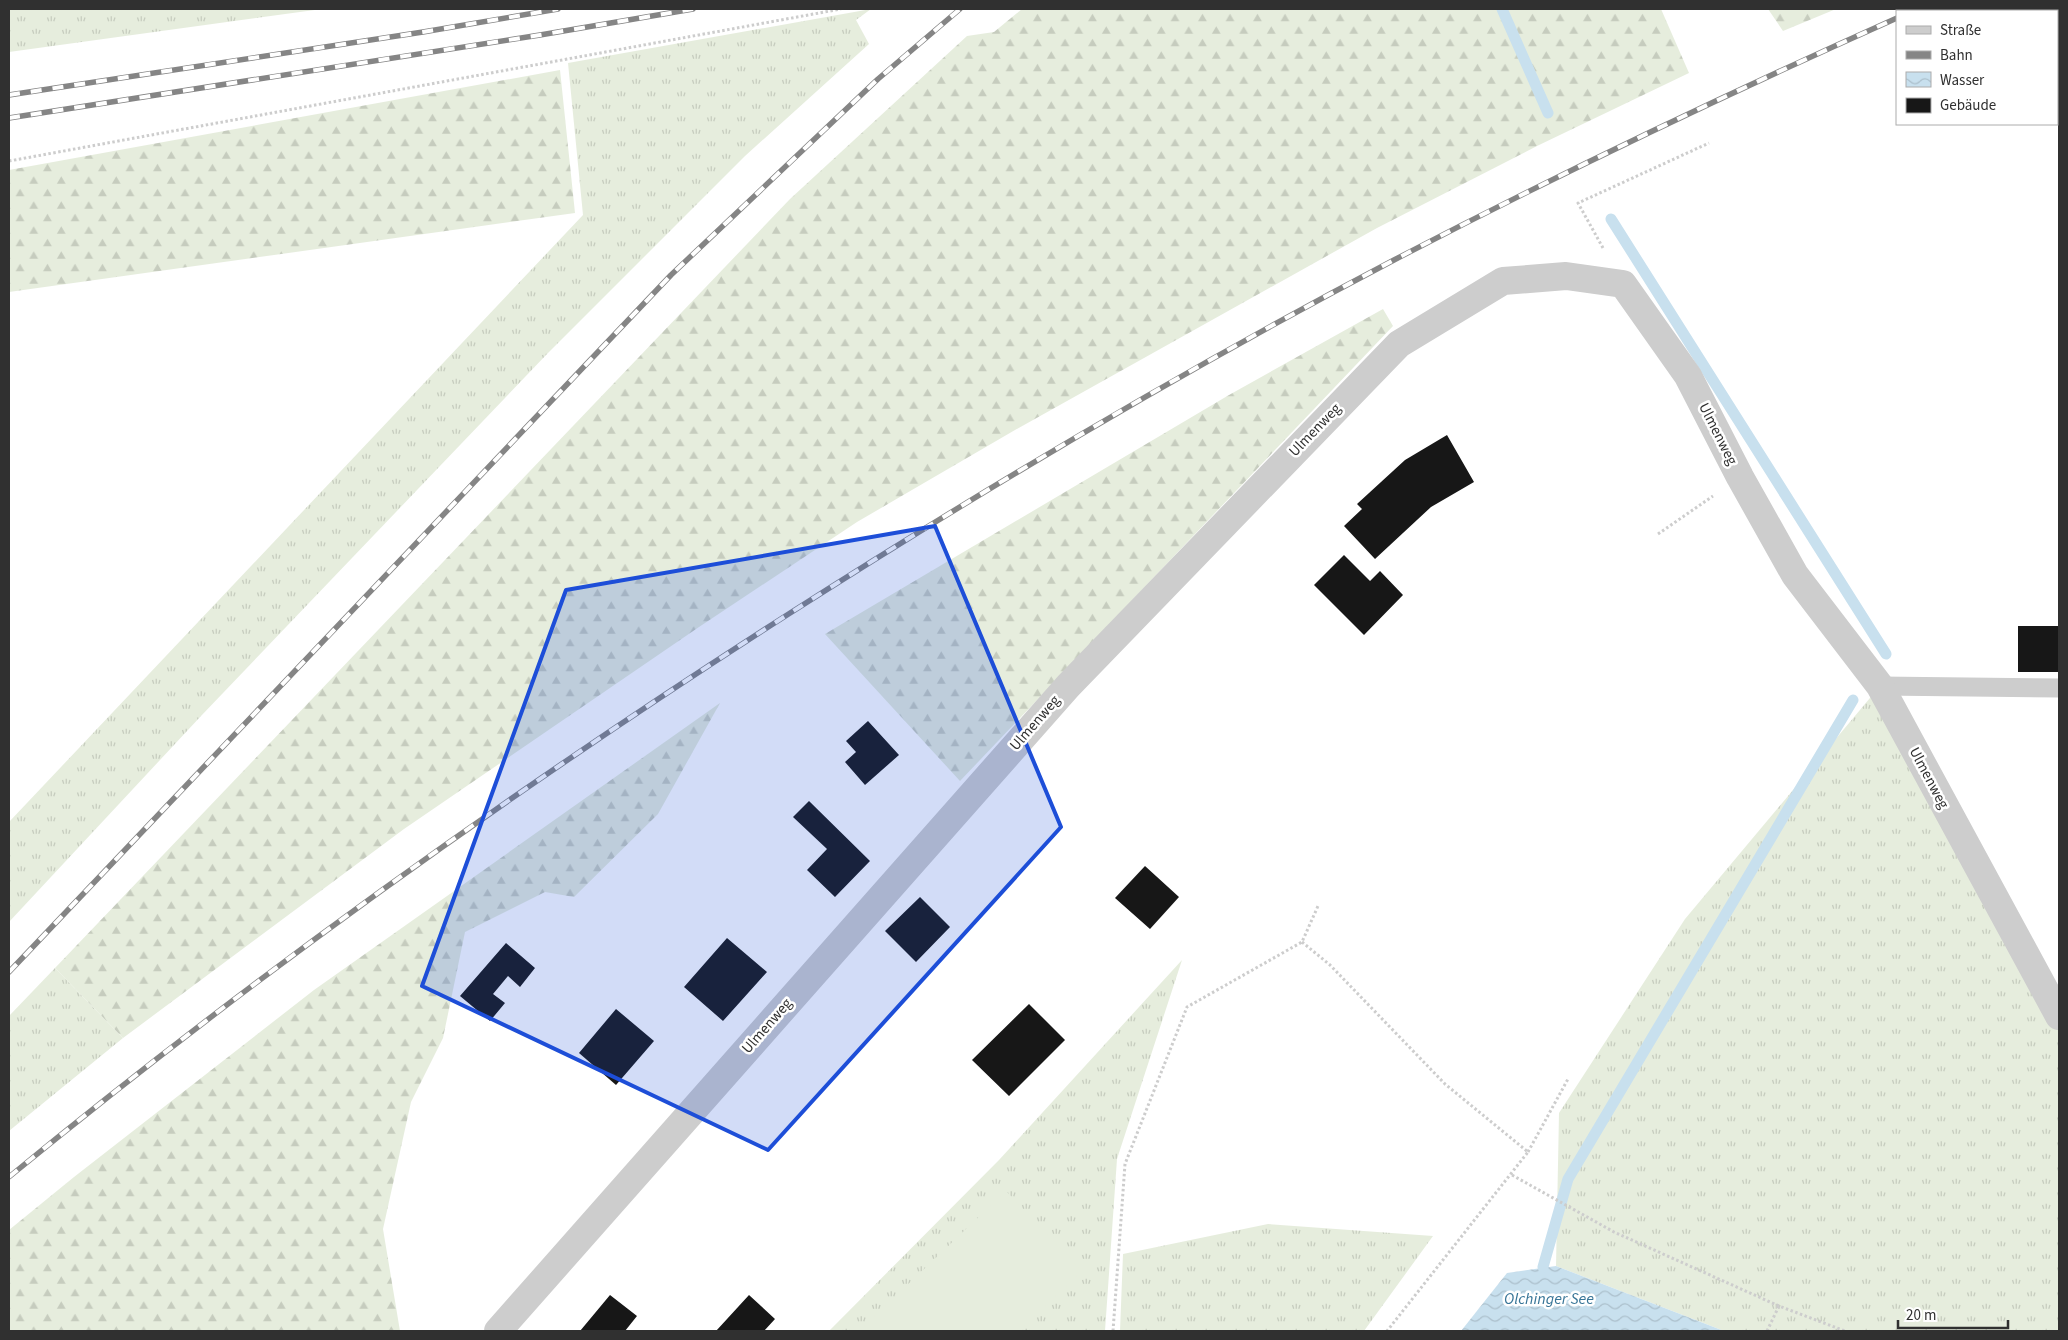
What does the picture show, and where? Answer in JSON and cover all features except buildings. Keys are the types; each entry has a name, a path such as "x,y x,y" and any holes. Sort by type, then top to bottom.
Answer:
{"street":[{"name":"Ulmenweg","path":"498,1331 1068,686 1399,344 1503,282 1566,276 1622,284 1688,376 1740,477 1795,575 1880,686 2059,1016"}],"lane":[{"path":"1880,686 2059,688"}],"path":[{"path":"9,161 842,9"},
{"path":"1622,284 1578,204 1709,142"},
{"path":"1658,534 1740,477"},
{"path":"1113,1331 1125,1164 1188,1007 1302,942 1318,906"},
{"path":"1302,942 1330,964 1445,1084 1528,1152"},
{"path":"1387,1331 1512,1175 1528,1152 1568,1080"},
{"path":"1512,1175 1614,1232 1779,1306 1845,1331"},
{"path":"1767,1331 1779,1306"}],"highlighted area":[{"path":"935,526 1061,827 768,1150 422,986 566,590"}],"green space":[{"path":"9,9 322,9 9,52"},
{"path":"871,9 856,20 869,44 745,156 547,354 201,716 9,922 9,822 583,215 568,63"},
{"path":"1022,9 1661,9 1689,73 1537,146 1377,228 1015,430 857,522 699,627 404,829 123,1038 55,968 790,199 967,36 994,32"},
{"path":"1768,9 1836,9 1783,31"},
{"path":"560,70 575,213 9,292 9,170"},
{"path":"1383,309 1393,326 960,781 825,634 1229,395"},
{"path":"1880,686 2059,1016 2059,1331 1724,1331 1556,1266 1559,1113 1685,919"},
{"path":"720,703 658,814 574,897 545,892 465,932 443,1038 411,1102 383,1229 400,1331 9,1331 9,1230 314,990"},
{"path":"1182,960 1117,1159 1105,1331 829,1331 999,1160"},
{"path":"55,968 123,1038 9,1131 9,1016"},
{"path":"1006,1191 1082,1271 1019,1331 859,1331"},
{"path":"1268,1224 1433,1236 1364,1331 1120,1331 1123,1254"}],"water":[{"name":"Olchinger See","path":"1556,1266 1724,1331 1461,1331 1507,1273"}],"waterway":[{"path":"1502,9 1548,113"},
{"path":"1611,219 1886,654"},
{"path":"1543,1267 1568,1179 1853,700"}],"railway":[{"path":"9,95 423,32 558,9"},
{"path":"9,118 540,35 693,9"},
{"path":"9,972 671,275 878,79 960,9"},
{"path":"9,1177 197,1028 389,885 586,747 686,680 861,568 1086,431 1316,301 1518,197 1644,135 1896,18"}]}
